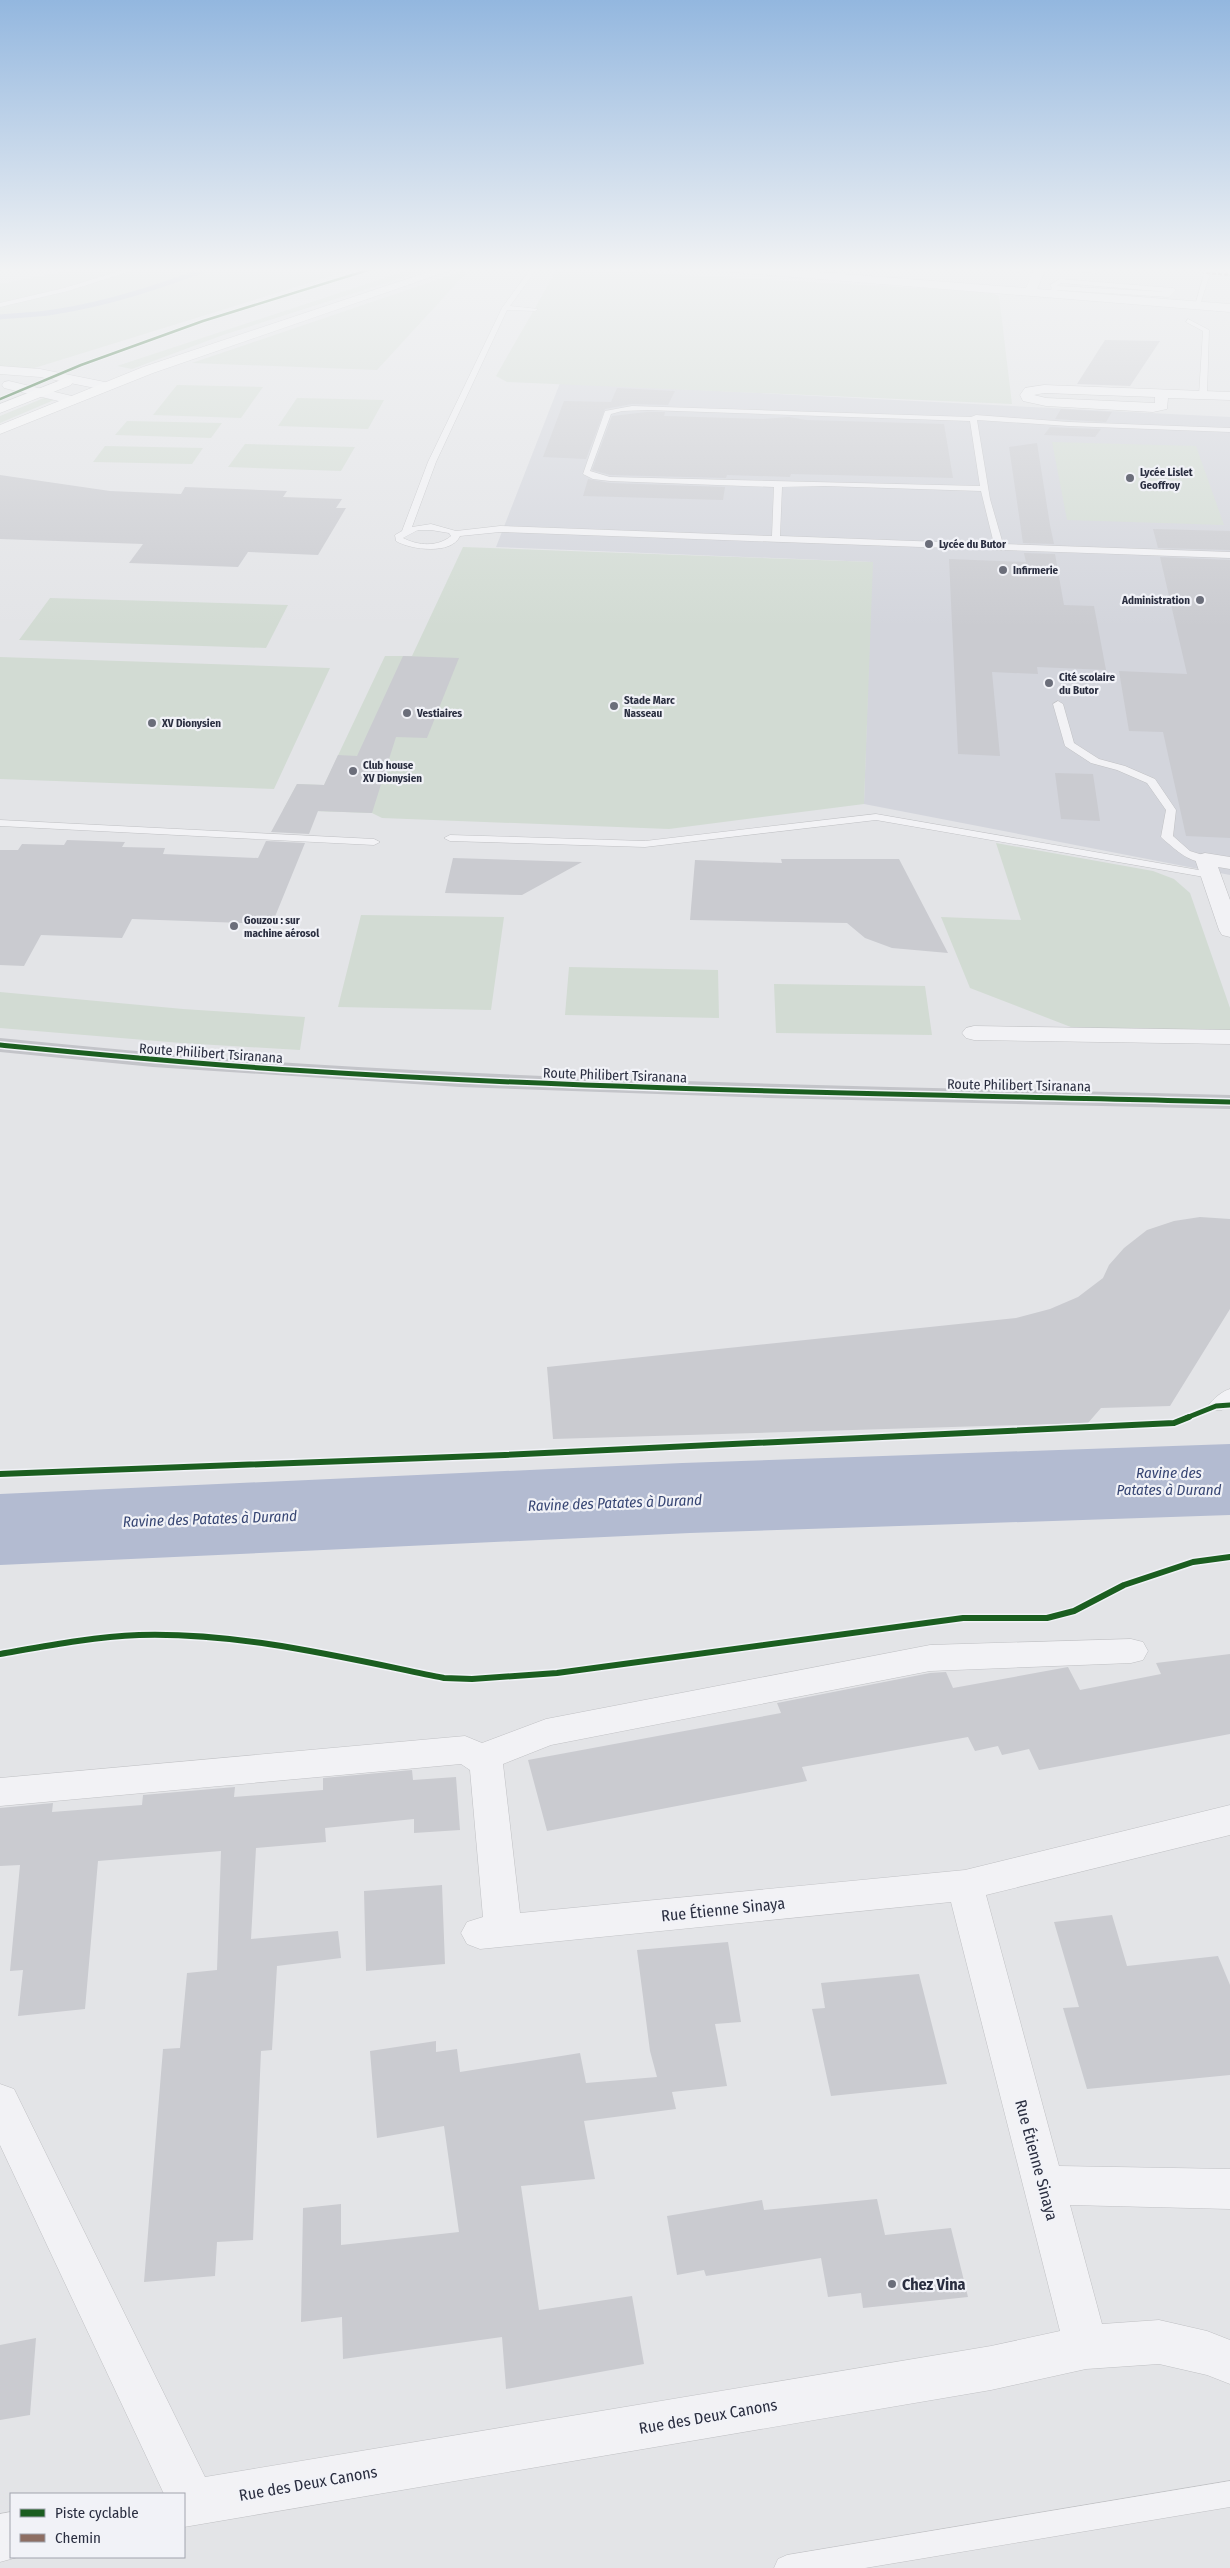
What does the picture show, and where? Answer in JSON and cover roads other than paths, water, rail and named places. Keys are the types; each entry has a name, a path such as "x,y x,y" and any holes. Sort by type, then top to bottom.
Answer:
{"main road":[{"path":"0,409 54,387"},
{"path":"0,430 103,387"},
{"name":"Route Philibert Tsiranana","path":"0,1045 129,1059 562,1085 1230,1102"}],"street":[{"path":"15,387 71,400"},
{"path":"1161,394 1162,406 1152,408 1046,402 1028,398 1027,395 1030,391 1044,389 1230,396"},
{"path":"1230,863 1207,867 1230,930"},
{"path":"974,1033 1230,1037"},
{"path":"0,1792 465,1750 480,1758 546,1732 930,1658 1131,1651"},
{"name":"Rue Étienne Sinaya","path":"480,1758 487,1767 492,1932 965,1885 1230,1820"},
{"name":"Rue Étienne Sinaya","path":"965,1885 1086,2347"},
{"path":"0,2102 183,2493"},
{"path":"1044,2185 1230,2189"},
{"name":"Rue des Deux Canons","path":"188,2504 981,2370 1086,2347 1159,2342 1206,2353 1230,2362"}],"lane":[{"path":"406,531 432,462 468,387"},
{"path":"1203,387 1203,395"},
{"path":"984,488 825,484 778,486 610,479 596,477 586,472 608,413 628,408 973,419 984,417 1069,424 1230,430"},
{"path":"973,419 990,522 999,546"},
{"path":"776,539 778,486"},
{"path":"456,534 453,541 446,544 414,546 399,539 399,535 406,531 430,527 443,528 456,534 500,529 1230,555"},
{"path":"1058,704 1069,744 1095,761 1121,768 1151,781 1171,810 1167,838 1207,867"},
{"path":"450,838 645,844 876,817 1207,867"},
{"path":"0,823 374,842"},
{"path":"1216,1406 1230,1394"},
{"path":"787,2568 1230,2494"}],"water":[{"name":"Ravine des Patates à Durand","path":"1230,1444 1230,1515 690,1533 0,1565 0,1494 682,1463"}],"place":[{"name":"Lycée Lislet Geoffroy","path":"1130,478"},
{"name":"Lycée du Butor","path":"929,544"},
{"name":"Infirmerie","path":"1003,570"},
{"name":"Administration","path":"1200,600"},
{"name":"Cité scolaire du Butor","path":"1049,683"},
{"name":"Stade Marc Nasseau","path":"614,706"},
{"name":"Vestiaires","path":"407,713"},
{"name":"XV Dionysien","path":"152,723"},
{"name":"Club house XV Dionysien","path":"353,771"},
{"name":"Gouzou : sur machine aérosol","path":"234,926"},
{"name":"Chez Vina","path":"892,2284"}]}
